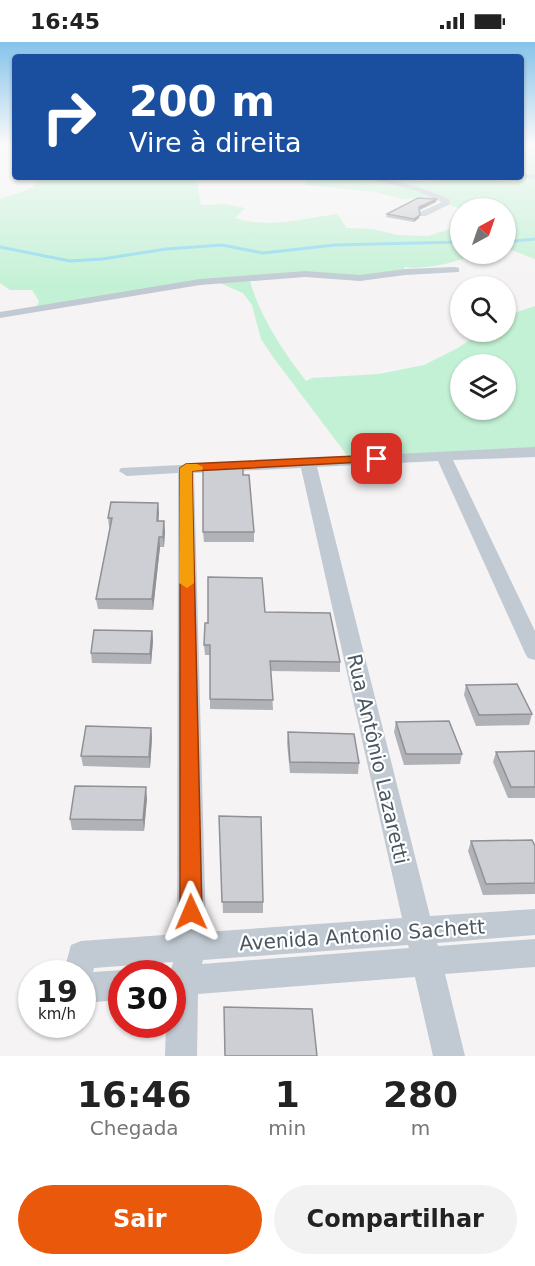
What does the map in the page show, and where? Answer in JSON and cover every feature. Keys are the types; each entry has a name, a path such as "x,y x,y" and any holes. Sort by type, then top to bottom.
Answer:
{"street":[{"path":"423,214 446,204 446,201 426,192"},
{"path":"0,315 200,282 305,274 360,278 405,272 455,270"},
{"path":"127,471 535,452"},
{"path":"443,456 535,653"},
{"name":"Rua Antônio Lazaretti","path":"308,462 449,1056"},
{"path":"186,468 192,947 186,961"},
{"name":"Avenida Antonio Sachett","path":"96,962 192,947 535,922"},
{"name":"Avenida Antonio Sachett","path":"186,979 427,963 535,953"},
{"path":"181,1038 182,1056"}],"green space":[{"path":"20,192 199,192 201,205 225,204 245,208 235,218 261,223 338,214 346,228 373,229 397,235 428,236 450,229 450,263 441,265 404,267 405,272 360,278 305,274 249,278 259,306 273,332 306,381 312,378 379,374 424,365 467,342 516,342 516,313 535,306 535,449 349,458 261,339 252,305 243,293 215,281 36,308 39,301 32,290 10,290 0,283 0,199"},
{"path":"376,192 535,192 535,259 516,252 516,198 450,198 450,205 440,197 402,199"}],"building":[{"path":"418,198 437,199 419,207 420,215 414,219 387,214"},
{"path":"203,468 243,468 243,475 249,475 254,532 203,532"},
{"path":"111,502 158,503 157,521 164,521 163,537 159,537 152,599 96,599 112,518 108,518"},
{"path":"208,577 262,578 265,612 330,613 340,662 270,661 273,700 210,699 210,645 204,645 205,623 208,623"},
{"path":"94,630 152,631 150,654 91,653"},
{"path":"517,684 532,714 479,715 466,685"},
{"path":"449,721 462,754 406,754 396,722"},
{"path":"86,726 151,728 149,757 81,756"},
{"path":"288,732 354,734 359,763 290,762"},
{"path":"535,751 535,787 511,787 496,752"},
{"path":"75,786 146,787 143,820 70,819"},
{"path":"219,816 261,817 263,902 222,902"},
{"path":"532,840 535,846 535,883 486,884 471,841"},
{"path":"224,1007 312,1009 317,1056 225,1056"}],"waterway":[{"path":"516,241 535,239"},
{"path":"0,247 70,261 102,259 166,249 222,245 263,253 335,245 450,242"}],"slow traffic":[{"path":"187,583 186,468 197,467"}],"route":[{"path":"191,912 186,468 377,459"}]}
